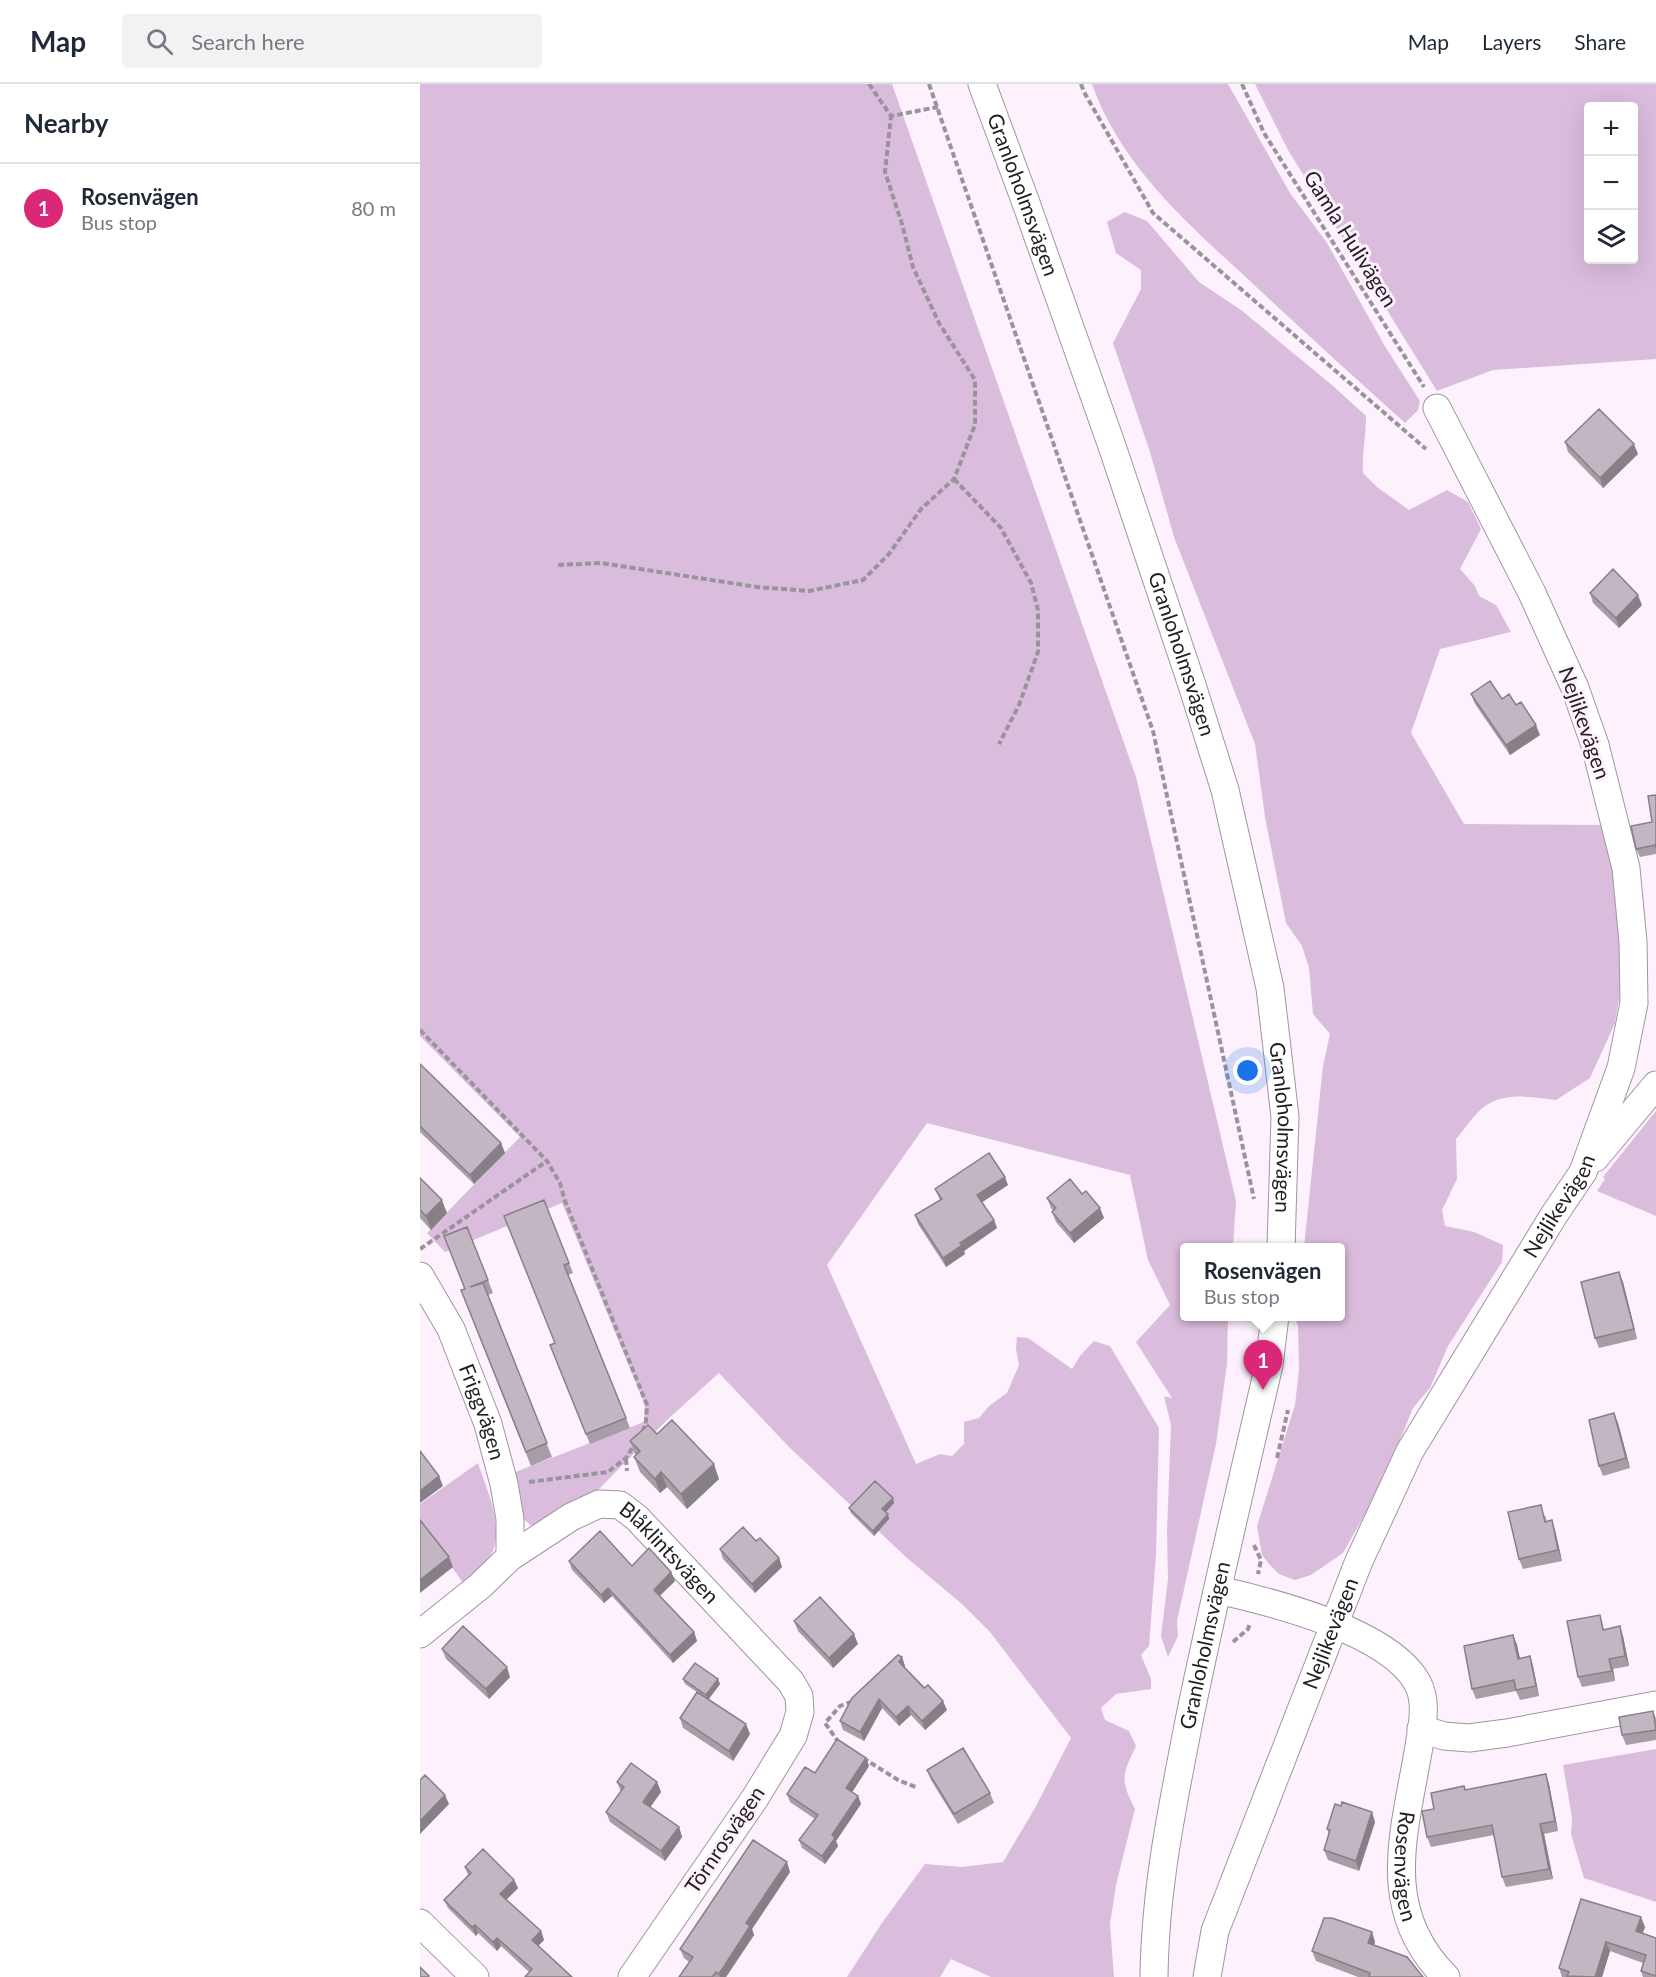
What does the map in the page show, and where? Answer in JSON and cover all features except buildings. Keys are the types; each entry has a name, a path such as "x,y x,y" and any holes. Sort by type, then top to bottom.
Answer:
{"street":[{"name":"Granloholmsvägen","path":"982,84 1113,449 1225,790 1270,988 1285,1117 1281,1243"},
{"name":"Nejlikevägen","path":"1207,1977 1215,1931 1359,1561 1410,1451 1548,1225 1583,1172 1621,1068 1634,1003 1633,942 1626,868 1596,745 1575,688 1532,593 1437,408"},
{"path":"1583,1172 1656,1085"},
{"name":"Friggvägen","path":"420,1276 451,1329 488,1424 504,1484 510,1519 510,1557"},
{"name":"Granloholmsvägen","path":"1154,1977 1158,1904 1167,1832 1218,1590 1269,1365 1274,1321"},
{"name":"Blåklintsvägen","path":"420,1635 480,1586 510,1557 571,1517 599,1504 620,1505 637,1518 745,1632 791,1682 799,1696"},
{"name":"Rosenvägen","path":"1218,1590 1292,1609 1364,1636 1400,1662 1417,1682 1424,1710 1402,1847 1402,1893 1414,1933 1446,1977"},
{"name":"Törnrosvägen","path":"632,1977 755,1798 793,1736 800,1712 799,1696"},
{"path":"1421,1728 1444,1736 1469,1738 1507,1733 1656,1704"},
{"path":"420,1923 475,1977"}],"path":[{"path":"558,565 601,563 757,587 809,591 863,580 889,554 921,509 954,479 975,425 975,380 939,323 913,267 885,172 891,116 869,84"},
{"path":"929,84 1153,731 1256,1210"},
{"path":"1081,84 1153,213 1427,450"},
{"name":"Gamla Hulivägen","path":"1242,84 1264,133 1437,408"},
{"path":"891,116 938,107"},
{"path":"954,479 1001,528 1031,583 1038,610 1038,652 1018,705 999,744"},
{"path":"420,1030 547,1161 560,1183 565,1201 647,1405 644,1429 626,1458 608,1472 504,1484"},
{"path":"420,1249 547,1161"},
{"path":"626,1458 627,1472"},
{"path":"839,1744 825,1723 840,1706 862,1697"},
{"path":"859,1756 898,1780 918,1788"}],"shaded area":[{"path":"420,84 892,84 1136,777 1236,1201 1233,1243 1180,1243 1180,1321 1228,1321 1227,1364 1216,1444 1177,1621 1178,1636 1168,1657 1161,1636 1168,1579 1167,1532 1171,1425 1164,1396 1172,1398 1136,1342 1170,1305 1148,1260 1130,1175 927,1123 827,1265 916,1464 940,1454 952,1456 964,1444 964,1422 979,1418 989,1406 1007,1393 1019,1365 1016,1349 1017,1337 1028,1338 1072,1369 1094,1341 1110,1346 1159,1428 1156,1554 1149,1646 1141,1655 1151,1679 1151,1689 1116,1694 1101,1708 1105,1720 1129,1731 1136,1746 1125,1778 1127,1791 1135,1809 1116,1885 1110,1924 1114,1977 991,1977 951,1959 940,1977 847,1977 882,1923 925,1864 962,1867 1003,1862 1035,1808 1071,1738 990,1632 790,1448 719,1373 668,1419 596,1492 546,1526 531,1526 524,1519 513,1473 644,1422 645,1405 562,1203 445,1252 427,1233 520,1137 420,1036"},
{"path":"1092,84 1228,84 1290,193 1327,243 1386,348 1420,401 1418,410 1405,423 1204,238 1159,192 1120,141 1104,113"},
{"path":"1255,84 1656,84 1656,359 1493,370 1437,391 1288,150"},
{"path":"1125,212 1147,221 1199,282 1241,310 1366,416 1363,473 1377,487 1409,510 1447,490 1468,502 1481,529 1460,569 1475,586 1479,596 1496,605 1511,632 1440,649 1411,733 1464,824 1605,825 1622,901 1622,982 1615,1023 1590,1078 1556,1100 1511,1097 1493,1102 1477,1113 1456,1139 1457,1179 1442,1210 1445,1226 1474,1232 1503,1245 1502,1262 1448,1346 1430,1388 1413,1408 1382,1484 1343,1553 1311,1575 1295,1580 1279,1574 1262,1555 1257,1526 1295,1405 1299,1369 1296,1321 1345,1321 1345,1243 1304,1243 1323,1066 1330,1034 1313,1014 1309,968 1302,946 1286,923 1265,817 1255,744 1174,537 1150,452 1113,343 1141,289 1141,270 1116,253 1107,222"},
{"path":"1656,1111 1656,1216 1597,1191 1605,1179 1603,1177"},
{"path":"478,1463 490,1498 496,1522 496,1534 488,1561 464,1584 420,1523 420,1504"},
{"path":"1656,1749 1656,1902 1584,1878 1571,1834 1572,1818 1563,1765"}],"place":[{"name":"Rosenvägen","path":"1263,1390"}]}
